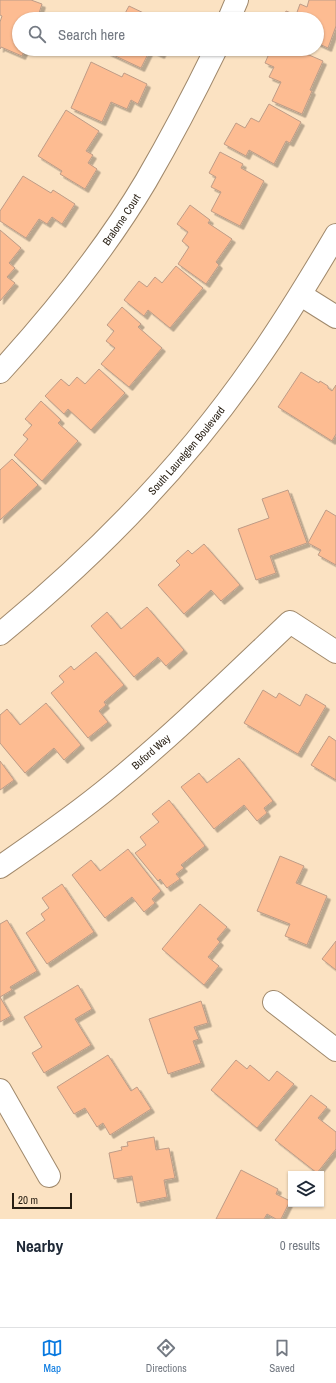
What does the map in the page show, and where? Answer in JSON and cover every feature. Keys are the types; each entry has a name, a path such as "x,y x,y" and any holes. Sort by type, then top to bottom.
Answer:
{"street":[{"path":"232,12 237,0"},
{"name":"Bralorne Court","path":"0,372 33,336 68,293 111,235 146,182 187,108 213,56"},
{"name":"South Laurelglen Boulevard","path":"0,634 40,601 106,538 162,479 209,423 254,364 300,295 336,235"},
{"path":"300,295 336,317"},
{"name":"Buford Way","path":"0,867 46,835 112,784 176,730 290,622 336,652"},
{"path":"274,1002 336,1050"},
{"path":"0,1090 49,1176"}],"building":[{"path":"0,0 31,0 42,4 39,12 12,12 12,52 1,47 0,49 0,22 2,16 0,15"},
{"path":"309,0 336,0 336,26 328,48 324,46 324,12 297,12 300,4 307,7"},
{"path":"129,6 142,12 126,12"},
{"path":"116,56 147,56 141,68"},
{"path":"268,56 311,56 323,61 310,90 312,91 302,114 272,101 281,82 269,77 274,67 265,63"},
{"path":"91,62 122,77 124,73 147,84 138,104 131,100 127,109 111,102 102,122 71,108"},
{"path":"269,104 301,122 290,143 286,141 274,164 249,150 246,156 224,144 236,123 245,128 251,118 259,122"},
{"path":"66,110 99,131 86,151 93,155 88,163 97,169 85,189 60,174 62,171 38,156"},
{"path":"220,152 243,164 241,168 264,181 240,226 211,211 221,192 211,187 216,177 209,173"},
{"path":"23,176 51,193 53,190 75,204 62,224 52,217 47,224 39,219 26,238 0,221 0,211"},
{"path":"190,205 210,220 208,223 232,239 216,262 219,265 206,284 178,264 189,247 182,241 188,232 177,224"},
{"path":"0,230 21,248 9,263 15,268 7,277 15,283 0,301"},
{"path":"176,266 203,288 170,328 148,310 144,316 124,300 139,281 147,287 155,277 162,283"},
{"path":"122,307 141,324 138,327 162,348 129,387 101,364 115,348 106,341 114,331 107,325"},
{"path":"99,369 125,393 91,430 68,409 64,414 45,396 61,379 69,386 77,377 85,384"},
{"path":"301,372 319,383 320,381 328,386 328,388 332,391 336,385 336,434 332,441 278,407"},
{"path":"41,401 61,420 58,423 78,441 42,481 14,455 28,439 23,435 32,425 25,419"},
{"path":"12,459 38,485 0,520 0,470"},
{"path":"288,490 307,543 270,556 276,573 256,580 238,529 269,518 262,499"},
{"path":"326,510 336,516 336,565 318,555 321,550 308,543"},
{"path":"204,544 240,585 221,601 211,590 184,614 158,585 180,565 176,561 188,550 192,554"},
{"path":"147,607 184,650 166,666 158,657 134,677 91,626 107,612 121,629"},
{"path":"96,652 124,685 104,702 106,705 99,711 108,722 88,738 51,693 64,682 59,676 71,666 74,670"},
{"path":"263,690 276,698 279,693 300,706 306,694 326,706 298,754 244,723"},
{"path":"46,703 81,745 64,760 54,748 25,773 0,743 0,715 7,709 20,725"},
{"path":"329,736 336,741 336,780 311,765"},
{"path":"239,758 273,801 264,808 267,813 257,821 244,805 214,829 181,787 199,773 207,783"},
{"path":"0,761 14,780 0,790"},
{"path":"169,800 205,846 181,865 184,868 176,874 180,879 167,888 160,879 158,881 135,853 146,845 140,837 159,822 152,814"},
{"path":"128,849 161,891 152,899 155,903 144,912 132,897 105,918 72,875 91,860 100,871"},
{"path":"280,856 304,866 296,883 327,896 307,945 285,936 290,924 257,911"},
{"path":"62,884 94,932 47,964 26,933 45,920 41,914 49,908 42,898"},
{"path":"200,904 227,927 217,939 220,942 208,957 219,966 204,985 162,949"},
{"path":"7,920 37,971 10,987 12,990 0,997 0,924"},
{"path":"336,941 336,970 322,959"},
{"path":"78,985 92,1009 75,1019 91,1045 44,1073 32,1053 42,1047 24,1017"},
{"path":"0,997 11,1016 0,1022"},
{"path":"201,1001 208,1023 194,1027 199,1039 193,1041 201,1063 168,1074 149,1019"},
{"path":"108,1055 131,1091 137,1087 151,1109 110,1135 103,1123 97,1127 85,1108 74,1114 57,1087"},
{"path":"236,1060 247,1069 250,1065 269,1081 277,1071 294,1084 257,1128 211,1090"},
{"path":"311,1095 327,1107 318,1118 336,1132 336,1149 319,1171 314,1171 275,1140"},
{"path":"154,1137 156,1150 169,1148 175,1178 164,1180 167,1197 137,1203 132,1176 114,1179 109,1153 122,1150 121,1147 128,1146 127,1142"},
{"path":"241,1170 278,1189 276,1194 288,1200 288,1205 281,1219 276,1219 267,1214 264,1219 216,1219"}]}
